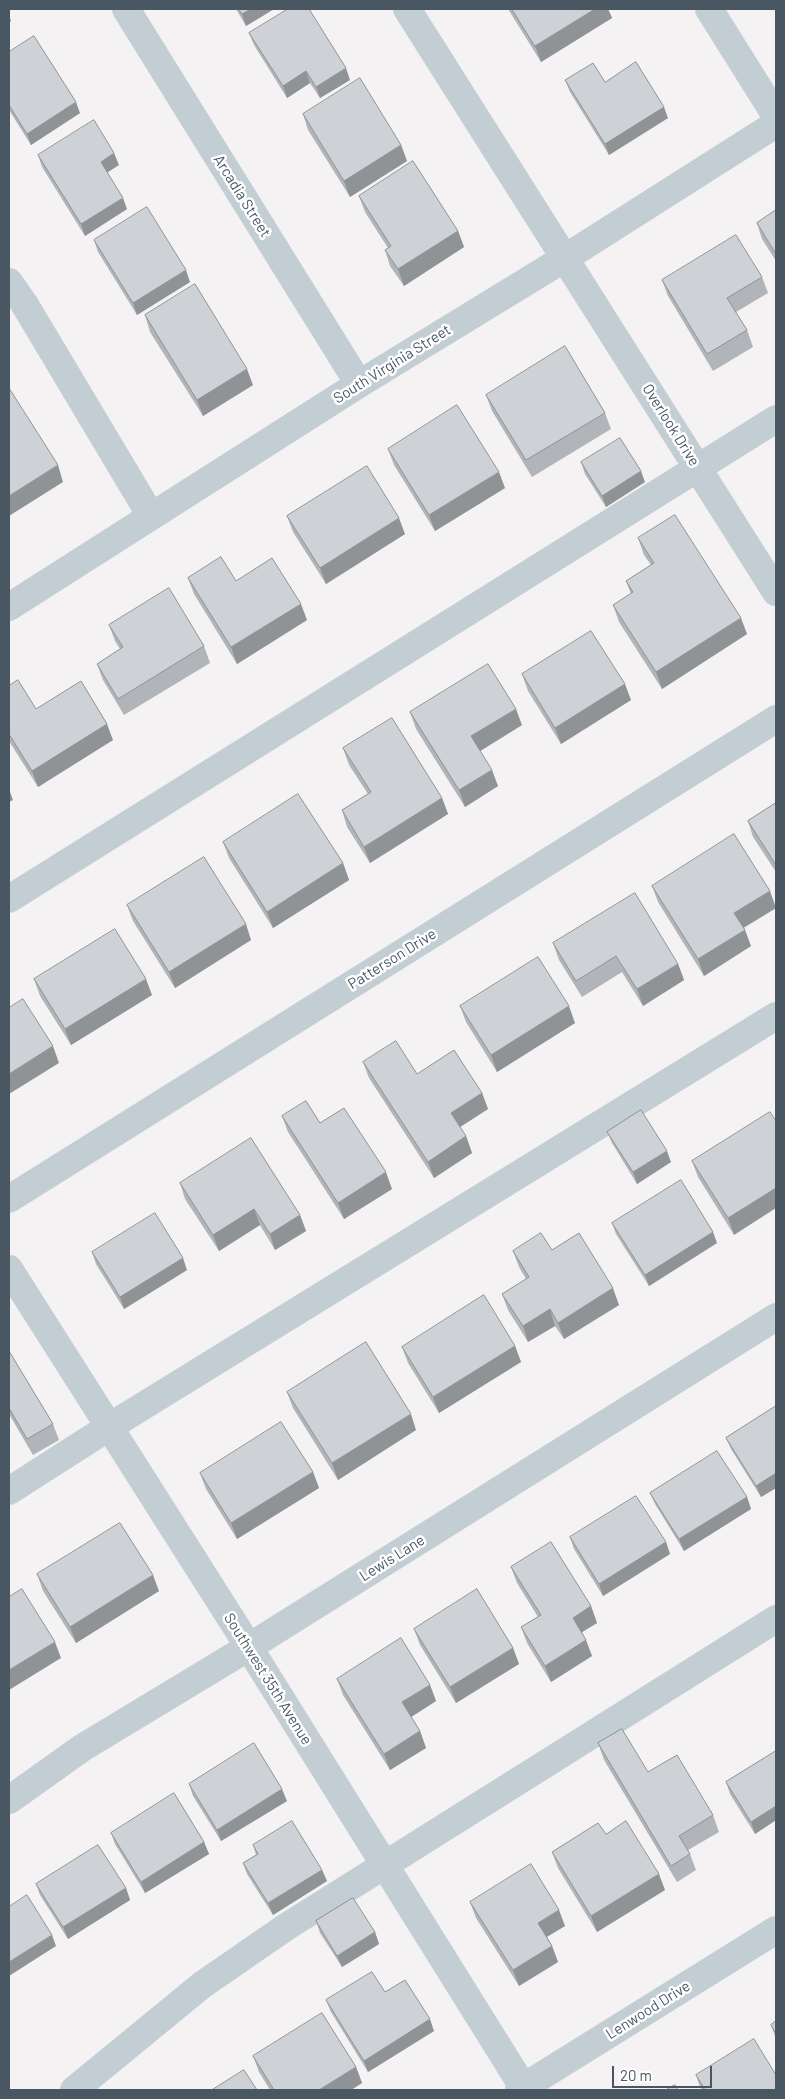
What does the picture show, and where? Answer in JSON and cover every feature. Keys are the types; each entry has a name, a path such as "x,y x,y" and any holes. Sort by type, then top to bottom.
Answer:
{"street":[{"name":"Arcadia Street","path":"126,9 359,384"},
{"name":"Overlook Drive","path":"407,9 776,592"},
{"path":"710,9 776,116"},
{"name":"South Virginia Street","path":"9,607 359,384 566,258 776,124"},
{"path":"9,282 25,305 151,516"},
{"path":"9,899 776,419"},
{"name":"Patterson Drive","path":"9,1199 776,719"},
{"path":"9,1492 109,1427 776,1016"},
{"name":"Southwest 35th Avenue","path":"9,1269 249,1647 522,2089"},
{"name":"Lewis Lane","path":"9,1800 82,1748 249,1647 776,1317"},
{"path":"74,2090 202,1984 384,1864 776,1619"},
{"name":"Lenwood Drive","path":"522,2089 776,1930"}],"building":[{"path":"239,9 251,9 242,14"},
{"path":"288,9 309,9 346,68 316,87 306,71 283,86 249,33"},
{"path":"512,9 595,9 535,46"},
{"path":"34,36 76,102 27,134 9,105 9,52"},
{"path":"636,62 664,107 605,144 565,80 593,63 605,82"},
{"path":"360,78 401,145 344,181 303,114"},
{"path":"94,120 114,153 101,162 123,198 81,224 38,155"},
{"path":"413,161 458,231 398,269 385,250 391,246 359,196"},
{"path":"147,207 186,270 133,303 94,240"},
{"path":"776,210 776,254 757,223"},
{"path":"736,235 762,277 727,298 747,330 707,354 662,280"},
{"path":"195,284 247,369 197,400 145,315"},
{"path":"565,346 605,413 526,460 486,395"},
{"path":"9,388 58,465 9,496"},
{"path":"457,405 499,472 429,515 388,449"},
{"path":"620,438 641,471 602,496 581,462"},
{"path":"367,466 399,518 320,568 287,516"},
{"path":"675,515 741,618 656,672 613,605 633,592 626,581 654,563 638,538"},
{"path":"221,557 236,581 272,558 301,604 231,647 188,578"},
{"path":"169,588 204,646 118,699 97,664 123,647 109,625"},
{"path":"591,631 625,684 555,728 522,674"},
{"path":"488,664 516,709 471,736 492,770 459,790 410,712"},
{"path":"18,680 36,709 81,681 107,724 32,771 9,734 9,686"},
{"path":"392,718 442,798 364,847 342,810 371,792 343,748"},
{"path":"298,794 343,863 267,912 223,842"},
{"path":"776,803 776,865 748,821"},
{"path":"734,834 770,891 734,913 745,930 698,959 652,886"},
{"path":"204,857 246,924 169,972 127,905"},
{"path":"635,893 678,964 637,989 616,956 576,981 553,943"},
{"path":"115,929 146,979 65,1029 34,979"},
{"path":"538,957 569,1006 491,1055 460,1006"},
{"path":"23,999 53,1046 9,1074 9,1008"},
{"path":"396,1041 417,1074 454,1050 482,1093 451,1113 466,1136 428,1162 363,1062"},
{"path":"306,1101 320,1123 344,1108 386,1172 338,1203 282,1116"},
{"path":"641,1110 667,1151 633,1172 607,1132"},
{"path":"770,1112 776,1121 776,1188 728,1218 692,1161"},
{"path":"251,1138 300,1215 270,1234 254,1209 213,1235 180,1183"},
{"path":"681,1180 713,1232 645,1275 612,1223"},
{"path":"155,1213 183,1258 120,1297 92,1252"},
{"path":"541,1233 552,1250 579,1233 613,1288 558,1323 550,1309 523,1326 502,1294 529,1277 513,1251"},
{"path":"484,1295 515,1346 433,1397 402,1347"},
{"path":"366,1342 411,1414 332,1463 287,1392"},
{"path":"9,1351 53,1424 27,1439 9,1408"},
{"path":"776,1406 776,1473 756,1486 726,1438"},
{"path":"281,1422 313,1472 231,1523 200,1473"},
{"path":"717,1451 747,1497 679,1539 650,1493"},
{"path":"636,1496 666,1542 599,1584 570,1537"},
{"path":"120,1523 153,1575 70,1627 37,1574"},
{"path":"551,1542 591,1606 573,1618 586,1640 545,1666 521,1627 541,1615 511,1567"},
{"path":"22,1589 55,1642 9,1670 9,1597"},
{"path":"477,1589 513,1648 450,1687 414,1629"},
{"path":"401,1638 430,1685 402,1702 420,1731 384,1754 337,1679"},
{"path":"622,1729 648,1772 677,1755 713,1815 679,1836 690,1854 671,1866 598,1743"},
{"path":"254,1743 282,1789 217,1830 189,1784"},
{"path":"776,1751 776,1806 751,1822 726,1782"},
{"path":"174,1793 204,1842 141,1882 111,1833"},
{"path":"292,1821 322,1870 268,1903 243,1863 258,1854 253,1845"},
{"path":"626,1821 659,1874 591,1916 552,1852 598,1823 606,1834"},
{"path":"98,1845 126,1888 63,1927 36,1884"},
{"path":"531,1864 559,1910 538,1923 552,1946 513,1970 470,1902"},
{"path":"27,1895 52,1935 9,1962 9,1907"},
{"path":"353,1898 375,1932 337,1956 316,1921"},
{"path":"372,1972 385,1992 405,1980 430,2019 364,2061 326,2000"},
{"path":"322,2013 356,2067 319,2090 274,2090 253,2056"},
{"path":"776,2021 776,2034 771,2025"},
{"path":"754,2039 776,2075 776,2090 705,2090 696,2075"},
{"path":"244,2070 257,2090 212,2090"},
{"path":"675,2085 678,2090 666,2090"}]}
